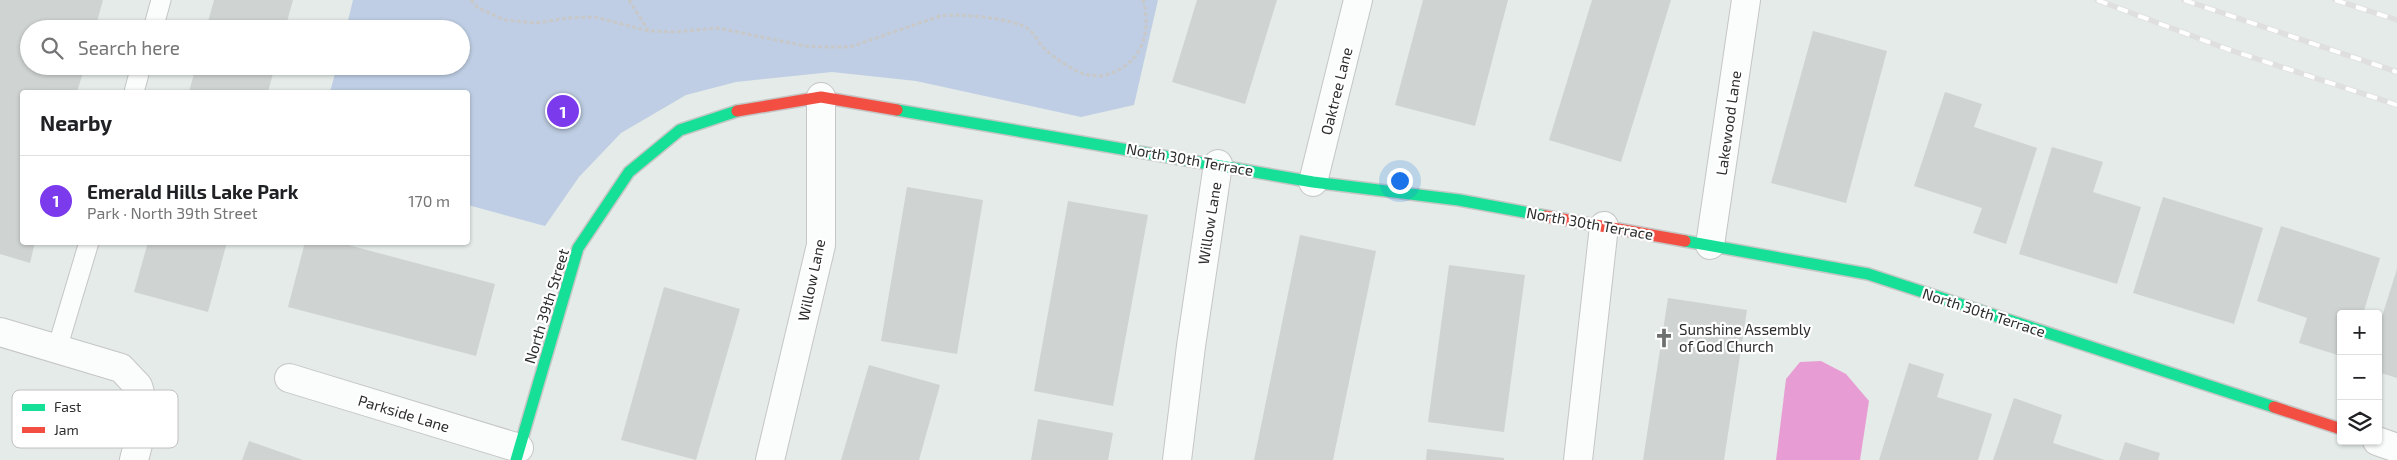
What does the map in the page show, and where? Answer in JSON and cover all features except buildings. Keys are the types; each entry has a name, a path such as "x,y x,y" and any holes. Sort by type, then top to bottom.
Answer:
{"street":[{"name":"Oaktree Lane","path":"1313,182 1358,0"},
{"name":"Lakewood Lane","path":"1710,245 1746,0"},
{"name":"North 30th Terrace","path":"821,97 1218,164 1313,182 1459,200 1868,274 2337,428"},
{"name":"North 39th Street","path":"518,454 578,248 629,172 680,130 741,110 821,97"},
{"name":"Willow Lane","path":"770,460 821,245 821,97"},
{"name":"Willow Lane","path":"1177,460 1191,346 1218,164"},
{"path":"1578,460 1604,226"},
{"path":"0,332 121,368 138,386 139,390"},
{"name":"Parkside Lane","path":"289,378 518,454"},
{"path":"2382,443 2397,448"}],"lane":[{"path":"155,20 161,0"},
{"path":"135,90 139,75"},
{"path":"57,349 88,245"}],"path":[{"path":"470,0 478,8 505,20 536,23 567,18 595,17 648,31 674,32 718,28 804,46 850,47 940,16 954,14 978,17 1027,28 1044,48 1063,64 1082,74 1103,76 1121,70 1134,60 1144,39 1147,14 1142,0"},
{"path":"629,0 648,31"}],"shaded area":[{"path":"353,0 1158,0 1134,105 1081,117 916,81 832,72 736,82 686,95 621,133 579,177 545,226 470,206 470,90 331,90 335,75 470,75 470,20 348,20"},
{"path":"1821,361 1846,374 1869,401 1860,460 1776,460 1786,379 1800,362"}],"railway":[{"path":"2097,0 2227,49 2397,105"},
{"path":"2184,0 2397,72"},
{"path":"2335,0 2397,20"}],"traffic: fast":[{"path":"897,110 1313,182 1459,200 1545,216"},
{"path":"516,460 578,248 629,172 680,130 737,111"},
{"path":"1685,241 1868,274 2274,407"}],"traffic: jam":[{"path":"737,111 821,97 897,110"},
{"path":"1545,216 1685,241"},
{"path":"2274,407 2337,428"}],"place":[{"name":"Emerald Hills Lake Park","path":"563,111"},
{"name":"Sunshine Assembly of God Church","path":"1664,338"}]}
